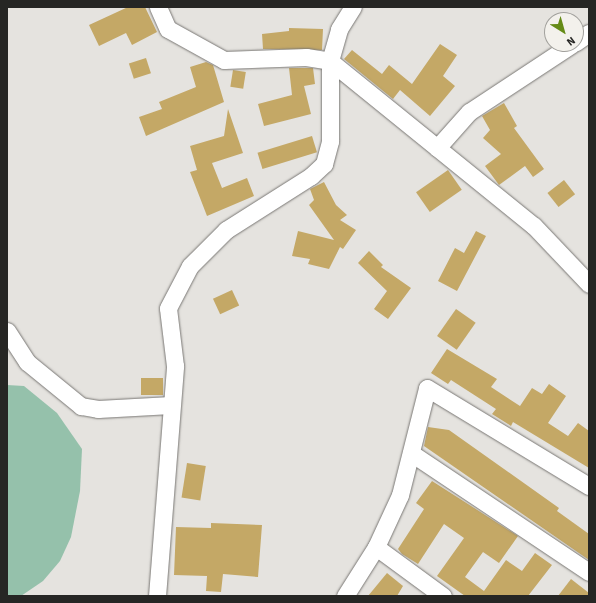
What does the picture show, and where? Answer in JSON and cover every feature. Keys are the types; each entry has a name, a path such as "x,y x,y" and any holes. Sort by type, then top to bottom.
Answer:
{"street":[{"path":"158,7 168,28 224,60 306,57 330,61 534,226 589,284"},
{"path":"157,596 175,366 168,308 190,266 226,230 311,176 324,164 330,142 330,61 338,29 352,7"},
{"path":"437,148 469,112 560,52"},
{"path":"7,331 27,362 81,406 98,409 171,405"},
{"path":"345,596 376,547 400,495 427,388 589,486"},
{"path":"411,452 589,572"},
{"path":"376,547 443,596"}],"green space":[{"path":"7,385 24,386 57,413 82,449 80,491 71,537 60,561 43,581 21,596 7,596"}],"building":[{"path":"128,7 145,7 157,32 132,45 126,33 99,46 89,25"},
{"path":"289,28 323,29 322,50 263,49 262,34 289,31"},
{"path":"440,44 457,55 443,76 455,86 430,116 400,90 393,99 344,59 352,50 382,74 389,65 412,84"},
{"path":"146,58 151,73 134,79 129,64"},
{"path":"206,62 213,65 224,102 146,136 139,117 162,109 159,102 196,87 190,67"},
{"path":"289,68 313,68 315,84 304,86 311,114 264,126 258,104 292,95"},
{"path":"233,70 246,72 243,89 230,87"},
{"path":"504,103 517,126 514,128 544,169 533,177 525,166 499,185 485,166 501,154 483,138 490,130 482,116"},
{"path":"228,109 243,153 212,163 222,188 247,178 254,196 207,216 190,172 197,170 190,146 224,136"},
{"path":"312,136 317,152 262,169 257,153"},
{"path":"448,170 462,190 430,212 416,192"},
{"path":"564,180 575,194 559,207 547,193"},
{"path":"324,182 336,205 347,215 340,220 356,230 343,249 340,247 329,269 308,264 310,259 292,256 298,231 334,240 309,205 314,200 310,189"},
{"path":"476,231 486,236 457,291 438,281 455,248 464,253"},
{"path":"369,251 383,265 381,267 411,288 388,319 374,309 387,291 358,263"},
{"path":"232,290 239,305 220,314 213,299"},
{"path":"456,309 476,323 457,350 437,336"},
{"path":"447,349 497,379 491,387 520,406 532,388 542,394 549,384 566,396 548,423 568,436 578,423 589,431 589,468 513,422 511,426 492,414 496,409 451,380 448,384 431,373"},
{"path":"141,378 163,378 163,395 141,395"},
{"path":"428,427 449,430 559,508 557,511 589,534 589,560 424,446"},
{"path":"187,463 206,466 200,501 182,498"},
{"path":"432,481 518,536 499,563 483,552 465,577 484,591 506,560 522,571 535,553 552,565 528,596 465,596 437,576 464,538 444,524 418,564 402,554 398,549 424,509 416,503"},
{"path":"211,523 262,525 258,577 223,574 221,592 206,591 207,576 174,575 176,527 211,528"},
{"path":"387,573 403,586 397,596 368,596"},
{"path":"571,579 589,593 589,596 558,596"}]}
